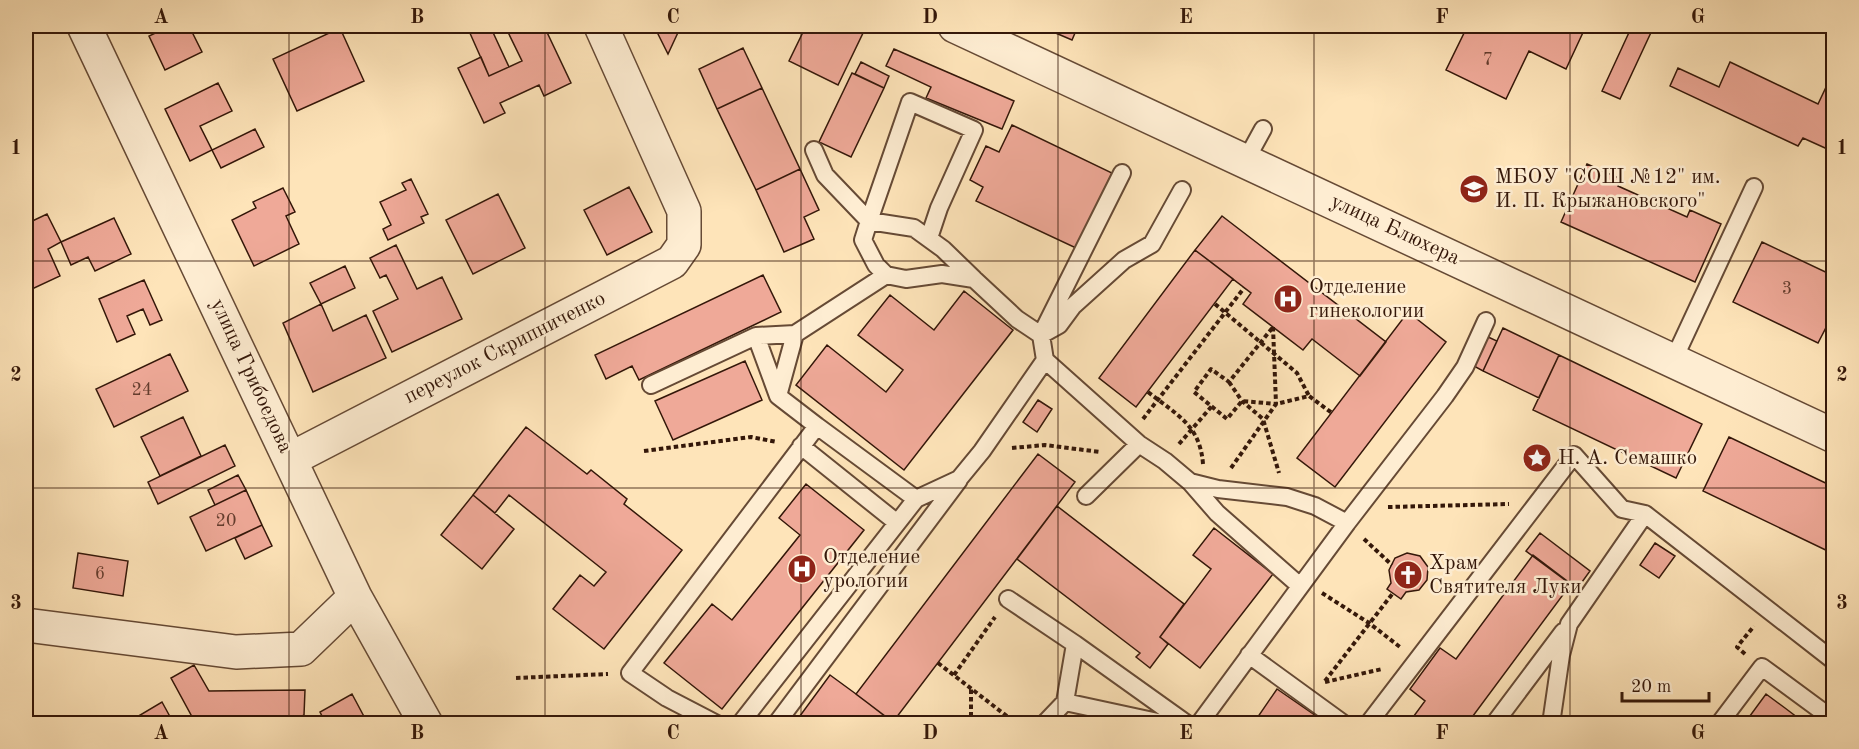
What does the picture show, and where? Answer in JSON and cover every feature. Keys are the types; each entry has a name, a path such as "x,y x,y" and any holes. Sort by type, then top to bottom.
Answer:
{"street":[{"name":"улица Грибоедова","path":"84,26 355,597 426,723"},
{"name":"переулок Скрипниченко","path":"291,459 672,262 684,244 684,211 601,26"},
{"name":"улица Блюхера","path":"955,26 994,34 1246,160 1833,436"},
{"path":"26,625 236,652 301,649 355,597"}],"lane":[{"path":"929,238 939,208 974,130 910,102 863,240 876,265 886,275 906,279 942,274 974,279"},
{"path":"1246,160 1263,129"},
{"path":"814,150 825,175 869,221 914,228 929,238 1017,319 1041,335"},
{"path":"1122,173 1041,335 1045,360 1132,445 1165,461 1195,483 1217,513 1300,586"},
{"path":"1673,361 1754,187"},
{"path":"1041,335 1059,324 1073,306 1124,260 1152,244 1182,190"},
{"path":"651,385 756,336 795,334 886,275"},
{"path":"1199,723 1347,523 1445,396 1464,367 1486,321"},
{"path":"778,396 795,334"},
{"path":"756,336 778,396 916,499"},
{"path":"776,723 982,451 1045,360"},
{"path":"717,723 667,698 630,673 817,426"},
{"path":"1086,496 1132,445"},
{"path":"801,446 896,522"},
{"path":"1368,723 1574,454 1622,509 1645,514 1833,661"},
{"path":"740,723 916,499 959,479"},
{"path":"1195,483 1218,489 1287,498 1315,506 1347,523"},
{"path":"1494,723 1569,624 1645,514"},
{"path":"1008,599 1187,723"},
{"path":"1551,723 1557,676 1569,624"},
{"path":"1044,723 1065,702 1075,644"},
{"path":"1249,656 1344,723"},
{"path":"1719,723 1762,667 1833,720"},
{"path":"1065,702 1167,723"}],"path":[{"path":"982,451 1045,445 1132,445 1158,400 1244,288"},
{"path":"1215,304 1297,374 1309,396 1332,413"},
{"path":"1218,489 1263,419 1276,404 1273,327 1229,382"},
{"path":"1242,401 1227,419 1194,392 1211,369 1229,382 1242,401 1263,419 1287,498"},
{"path":"1148,392 1193,429 1202,444 1203,465 1195,483"},
{"path":"1242,401 1276,404 1309,396"},
{"path":"1165,461 1212,406"},
{"path":"644,451 751,437 801,446"},
{"path":"1392,565 1347,523 1390,506 1480,502 1535,505"},
{"path":"1300,586 1318,591 1369,622 1417,660"},
{"path":"1325,682 1393,593"},
{"path":"954,675 1008,599"},
{"path":"1762,667 1737,647 1767,610"},
{"path":"1276,675 1325,682 1417,660"},
{"path":"938,663 1017,723"},
{"path":"516,678 630,673"},
{"path":"971,688 971,723"}],"building":[{"path":"170,26 189,26 202,52 165,70 149,36"},
{"path":"481,26 490,26 509,67 489,76 469,31"},
{"path":"505,26 544,26 571,83 544,96 539,85 500,103 505,113 484,123 458,68 481,57 489,76 522,61"},
{"path":"654,26 681,26 668,54"},
{"path":"806,26 848,26 863,33 838,85 789,61"},
{"path":"1053,26 1078,26 1072,40 1051,31"},
{"path":"1454,26 1586,26 1566,69 1529,51 1506,99 1446,70 1465,31"},
{"path":"1632,26 1654,26 1620,99 1602,91"},
{"path":"340,28 364,81 297,111 273,59"},
{"path":"743,48 762,88 717,109 699,69"},
{"path":"894,49 1014,101 1002,129 926,98 931,87 886,66"},
{"path":"861,62 889,76 884,88 855,74"},
{"path":"1730,62 1818,104 1828,83 1834,86 1834,114 1829,125 1834,127 1834,152 1803,138 1798,146 1670,86 1678,68 1719,87"},
{"path":"852,73 884,88 851,157 819,142"},
{"path":"218,83 232,111 200,126 212,150 190,161 165,109"},
{"path":"762,88 800,169 756,190 717,109"},
{"path":"1012,125 1112,173 1076,248 976,201 983,187 970,180 986,146 999,152"},
{"path":"255,129 264,147 221,168 212,150"},
{"path":"1587,164 1621,179 1618,186 1687,217 1690,210 1721,224 1695,282 1561,222"},
{"path":"800,169 819,210 804,217 814,239 784,252 756,190"},
{"path":"411,179 428,214 421,217 424,223 388,240 383,229 391,225 380,202 406,190 402,183"},
{"path":"629,187 652,232 607,255 584,210"},
{"path":"283,188 295,212 286,216 299,244 254,266 232,220 256,208 253,202"},
{"path":"498,194 525,248 473,274 446,220"},
{"path":"47,214 61,242 48,249 60,276 32,289 26,277 26,224"},
{"name":"Отделение гинекологии","path":"1222,216 1386,342 1360,376 1312,339 1303,350 1243,304 1251,293 1195,250"},
{"path":"114,218 131,254 95,271 88,257 71,265 61,242"},
{"path":"1762,242 1834,276 1834,312 1818,343 1733,302"},
{"path":"396,245 417,289 442,277 462,319 392,352 373,311 398,299 386,275 380,278 370,258"},
{"path":"1195,250 1233,279 1136,407 1099,378"},
{"path":"345,266 355,288 321,304 310,283"},
{"path":"763,275 781,312 639,380 632,366 606,379 595,355"},
{"path":"144,280 162,320 150,325 143,309 127,316 135,334 117,342 99,299"},
{"path":"964,291 1013,330 904,470 796,385 827,345 886,392 903,370 858,335 890,295 934,330"},
{"path":"321,304 333,331 366,315 386,358 313,392 283,323"},
{"name":"Отделение гинекологии","path":"1408,312 1446,342 1335,487 1297,458"},
{"path":"1503,328 1559,355 1539,398 1483,371"},
{"path":"1486,336 1497,341 1483,371 1472,365"},
{"path":"170,354 188,391 114,427 96,389"},
{"path":"1559,355 1702,424 1676,478 1533,410"},
{"path":"745,361 762,400 673,440 655,401"},
{"path":"1038,400 1052,409 1037,432 1023,422"},
{"path":"183,417 201,456 160,476 141,437"},
{"path":"526,427 587,474 591,470 627,499 624,504 682,550 604,649 553,609 580,575 594,586 606,572 509,495 495,513 473,495"},
{"path":"1729,437 1834,487 1834,554 1703,491"},
{"path":"225,445 235,466 158,504 148,482"},
{"path":"1038,454 1075,482 893,722 856,694"},
{"path":"238,475 246,490 215,505 208,490"},
{"name":"Отделение урологии","path":"806,484 864,530 722,709 664,663 712,604 732,620 800,535 779,518"},
{"path":"246,490 262,525 206,551 190,517"},
{"path":"473,495 514,529 482,569 441,535"},
{"path":"1057,506 1184,604 1160,637 1168,644 1150,668 1136,657 1140,653 1017,559"},
{"path":"262,525 272,546 245,559 235,538"},
{"path":"1214,528 1273,574 1200,668 1160,637 1211,569 1193,555"},
{"path":"1540,533 1590,571 1577,589 1526,551"},
{"path":"1655,543 1675,556 1659,578 1640,565"},
{"path":"78,553 128,561 123,596 73,588"},
{"name":"Храм Святителя Луки","path":"1407,553 1420,556 1428,567 1427,580 1419,590 1406,592 1401,599 1387,589 1391,583 1389,570 1395,558"},
{"path":"1533,555 1571,584 1467,724 1408,724 1425,701 1410,689 1440,648 1456,659"},
{"path":"194,665 209,691 305,690 304,715 290,724 196,724 171,678"},
{"path":"830,675 856,694 895,724 794,724"},
{"path":"1277,689 1319,718 1315,724 1253,724"},
{"path":"352,694 368,724 326,724 320,712"},
{"path":"1766,694 1785,708 1806,724 1744,724"},
{"path":"162,702 174,724 125,724"},
{"path":"26,704 36,724 26,724"}],"place":[{"name":"МБОУ \"СОШ №12\" им. И. П. Крыжановского\"","path":"1474,189"},
{"name":"Отделение гинекологии","path":"1288,299"},
{"name":"Н. А. Семашко","path":"1537,458"},
{"name":"Отделение урологии","path":"802,569"},
{"name":"Храм Святителя Луки","path":"1408,575"}]}
